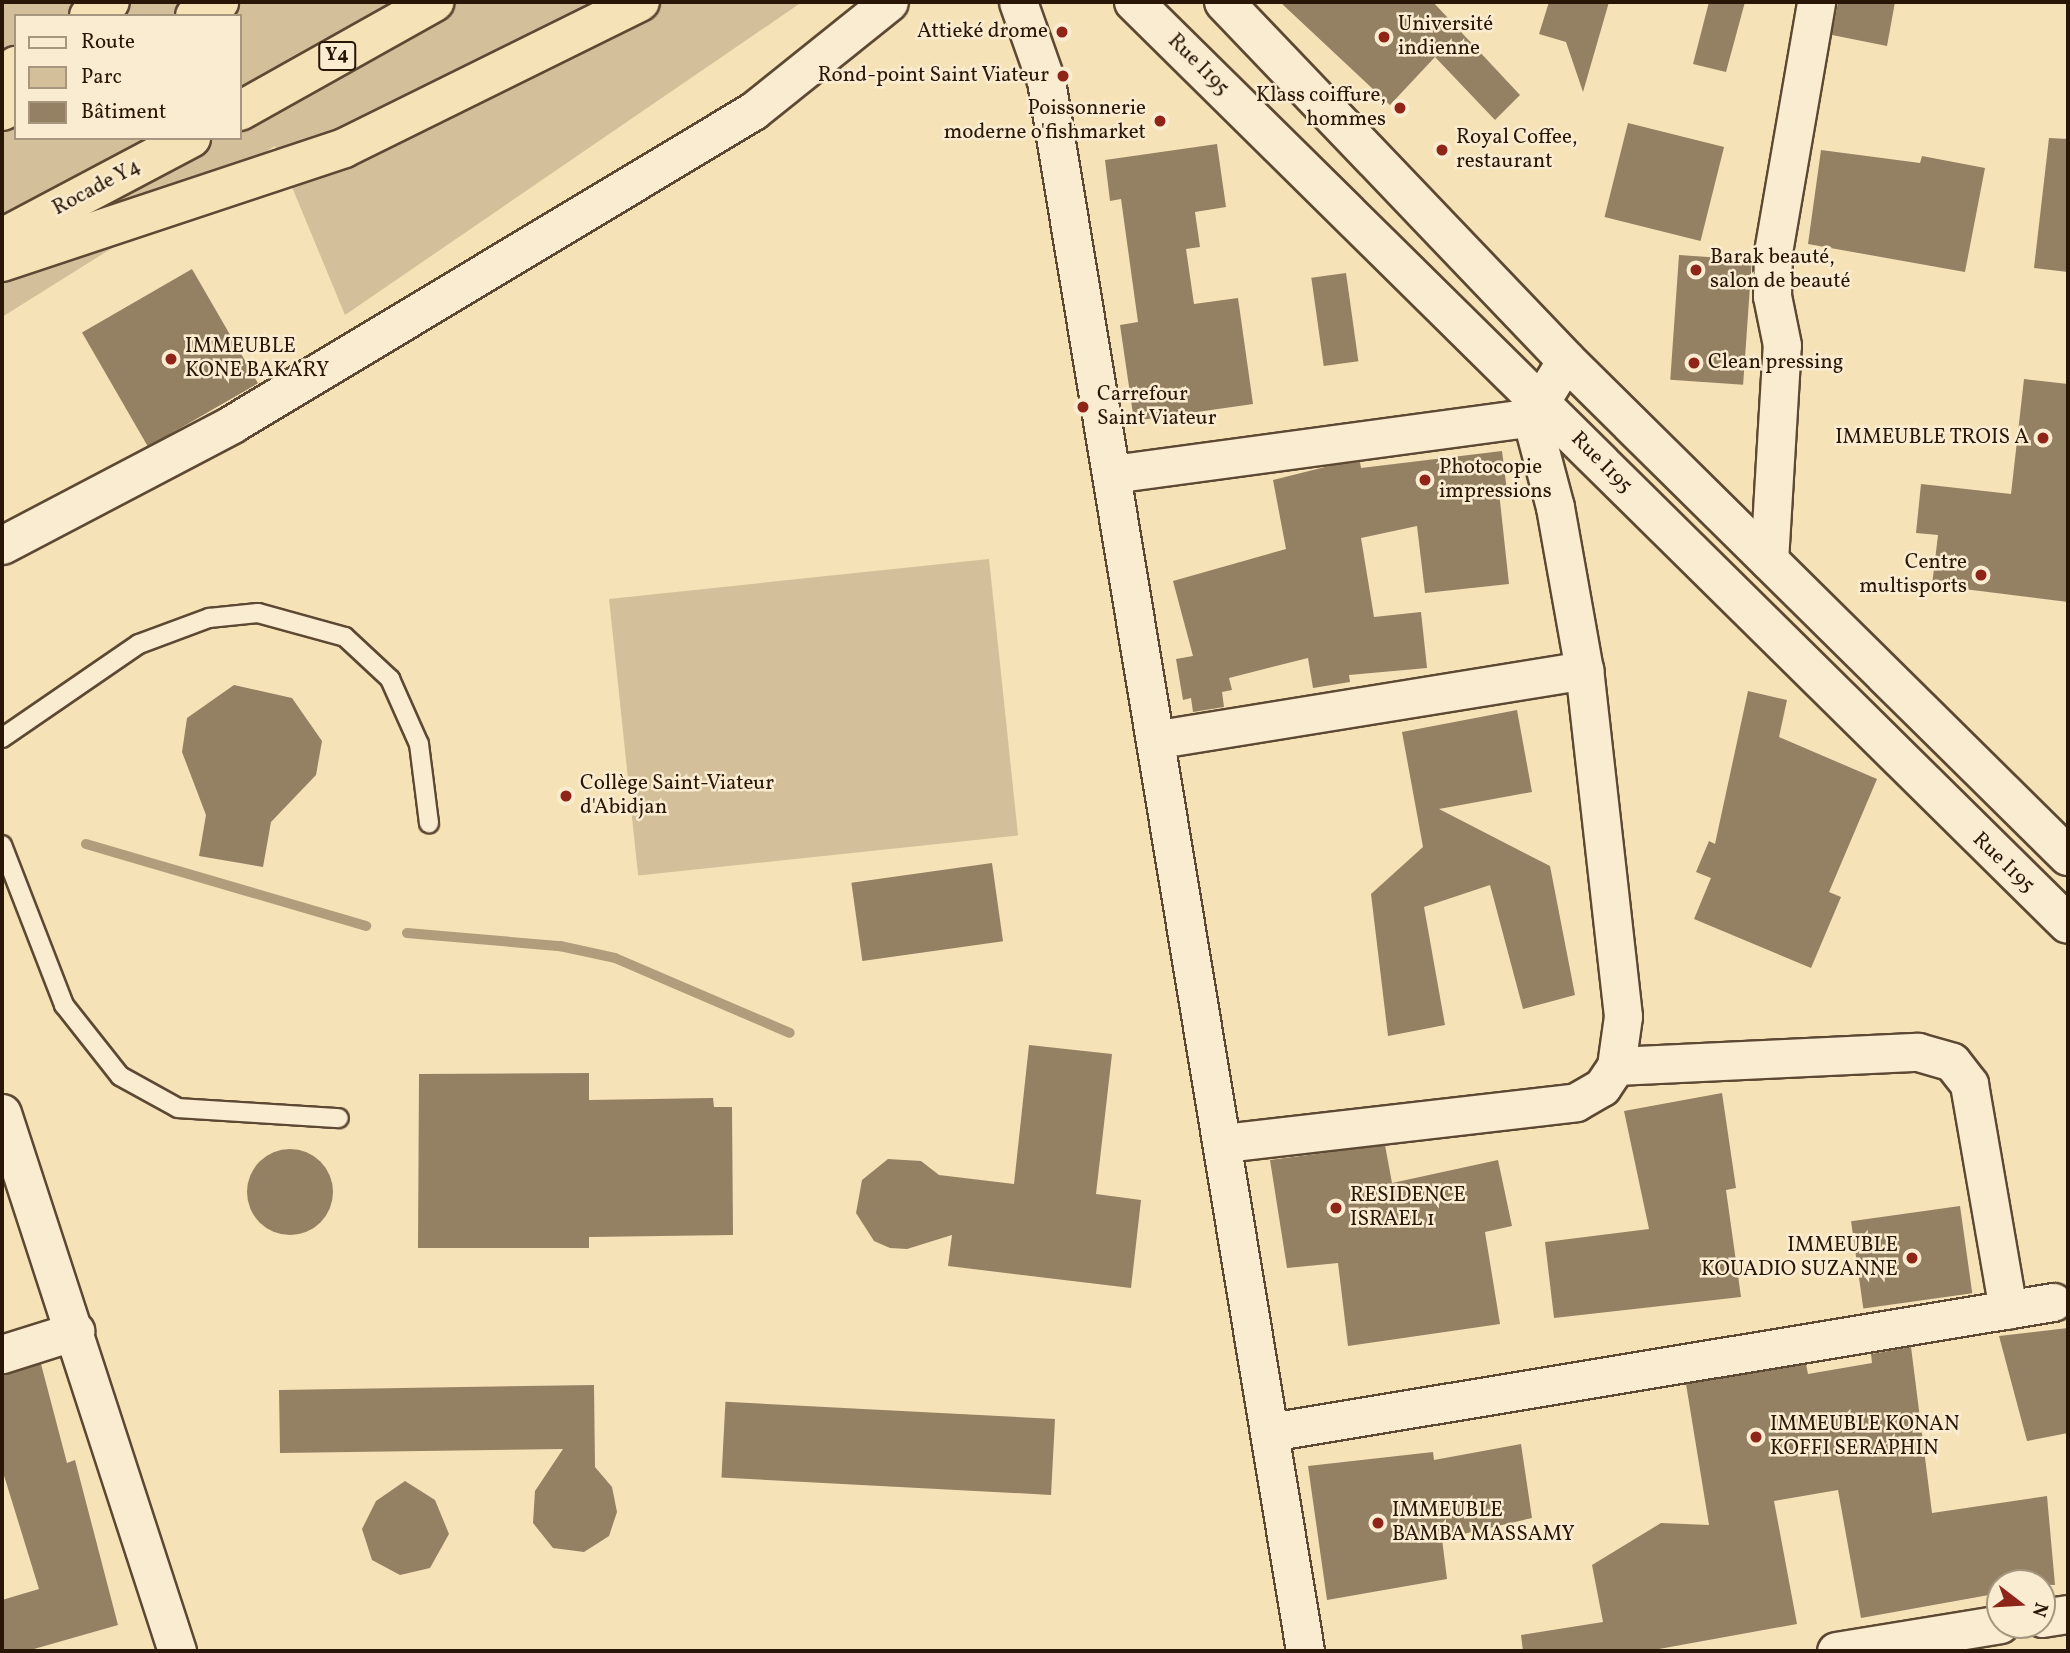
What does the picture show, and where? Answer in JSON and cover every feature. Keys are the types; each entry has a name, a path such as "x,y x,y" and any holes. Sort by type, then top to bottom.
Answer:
{"highway":[{"path":"92,14 110,2"},
{"path":"198,14 219,2"},
{"name":"Y4","path":"242,110 434,2"},
{"path":"2,262 344,148 640,2"},
{"name":"Rocade Y4","path":"2,237 187,140"}],"main road":[{"name":"Rue I195","path":"1134,2 1535,409 2068,924"},
{"path":"1224,2 1566,360 2068,856"}],"street":[{"path":"2,545 232,425 753,111 889,2"},
{"path":"1018,2 1046,81 1159,739 1305,1651"},
{"path":"1769,561 1782,345 1772,262 1816,2"},
{"path":"1224,1143 1576,1102 1602,1087 1616,1066 1623,1016 1584,670 1535,409 1566,360"},
{"path":"1112,474 1535,409"},
{"path":"1159,739 1584,670"},
{"path":"1616,1066 1918,1052 1952,1062 1969,1084 2008,1310"},
{"path":"2,1113 177,1651"},
{"path":"1270,1432 2053,1302"},
{"path":"2,1354 75,1331"},
{"path":"1836,1651 1986,1626"}],"lane":[{"path":"2,738 139,644 209,618 258,613 345,637 390,679 419,744 429,823"},
{"path":"2,845 64,1005 120,1076 178,1108 339,1118"}],"green space":[{"path":"2,2 802,2 345,315 275,146 2,317"},
{"path":"989,559 1018,835 638,875 609,599"}],"building":[{"path":"1280,2 1433,2 1520,95 1495,120 1435,57 1390,105"},
{"path":"1549,2 1609,2 1583,92 1566,42 1539,34"},
{"path":"1709,2 1745,2 1726,72 1693,64"},
{"path":"1838,2 1895,2 1887,46 1832,35"},
{"path":"1628,123 1724,147 1701,241 1605,217"},
{"path":"2049,138 2068,139 2068,272 2034,268"},
{"path":"1217,144 1226,207 1195,212 1200,247 1186,249 1194,304 1238,298 1253,404 1134,421 1120,325 1138,322 1121,199 1110,201 1105,160"},
{"path":"1821,150 1920,163 1922,156 1985,168 1965,272 1808,244"},
{"path":"1679,255 1752,260 1743,385 1670,380"},
{"name":"IMMEUBLE KONE BAKARY","path":"192,269 258,383 148,447 82,332"},
{"path":"1346,273 1358,361 1324,366 1311,278"},
{"path":"2024,379 2068,384 2068,602 1932,585 1938,535 1916,533 1921,484 2011,494"},
{"path":"1502,451 1507,491 1499,492 1509,584 1425,593 1417,526 1361,538 1374,617 1421,612 1427,668 1349,675 1350,682 1313,688 1308,658 1229,678 1232,690 1222,692 1224,707 1193,712 1191,698 1183,700 1176,659 1193,656 1173,581 1286,549 1273,480 1333,465 1360,462 1361,468"},
{"path":"234,685 292,698 322,741 316,775 271,822 263,867 199,856 206,815 182,752 187,718"},
{"path":"1748,691 1787,700 1779,737 1877,779 1829,892 1841,897 1811,968 1694,919 1711,878 1696,872 1709,841 1715,844"},
{"path":"1517,710 1532,792 1439,809 1550,866 1575,995 1523,1009 1490,885 1424,907 1445,1025 1388,1036 1371,894 1423,847 1402,732"},
{"path":"992,863 1003,941 862,961 851,883"},
{"path":"1029,1045 1112,1054 1096,1194 1141,1200 1131,1288 948,1266 952,1235 907,1249 890,1248 874,1241 856,1213 862,1180 888,1159 921,1161 939,1175 1014,1184"},
{"path":"589,1073 589,1100 713,1098 714,1107 732,1107 733,1235 589,1237 589,1248 418,1248 419,1074"},
{"path":"1722,1093 1736,1188 1726,1190 1741,1297 1554,1318 1545,1242 1649,1229 1624,1111"},
{"path":"1385,1145 1392,1183 1498,1160 1512,1226 1485,1232 1500,1324 1348,1346 1338,1263 1287,1268 1270,1160"},
{"path":"290,1149 307,1152 326,1168 333,1192 330,1209 314,1228 290,1235 273,1232 254,1216 247,1192 250,1175 266,1156"},
{"name":"IMMEUBLE KOUADIO SUZANNE","path":"1960,1206 1972,1293 1863,1308 1851,1221"},
{"path":"2068,1328 2068,1433 2027,1441 1999,1336"},
{"path":"1911,1347 1932,1513 2047,1496 2054,1569 1986,1569 1986,1596 1861,1618 1838,1490 1774,1501 1797,1624 1648,1651 1523,1651 1521,1635 1603,1622 1592,1565 1661,1523 1709,1525 1686,1384 1806,1364 1808,1374 1872,1363 1871,1354"},
{"path":"41,1364 67,1463 75,1460 118,1625 27,1651 2,1651 2,1600 39,1589 2,1469 2,1374"},
{"path":"594,1385 595,1467 612,1487 617,1512 609,1536 584,1552 553,1548 533,1523 535,1491 563,1449 280,1453 279,1390"},
{"path":"725,1402 1055,1419 1051,1495 721,1478"},
{"name":"IMMEUBLE BAMBA MASSAMY","path":"1521,1444 1532,1518 1442,1539 1447,1579 1327,1600 1308,1466 1433,1452 1434,1460"},
{"path":"405,1481 435,1500 449,1534 430,1568 400,1575 372,1560 362,1529 376,1501"}],"waterway":[{"path":"86,844 366,926"},
{"path":"407,933 560,946 615,958 790,1033"}],"place":[{"name":"Attieké drome","path":"1062,32"},
{"name":"Université indienne","path":"1384,37"},
{"name":"Rond-point Saint Viateur","path":"1063,76"},
{"name":"Klass coiffure, hommes","path":"1400,108"},
{"name":"Poissonnerie moderne o'fishmarket","path":"1160,121"},
{"name":"Royal Coffee, restaurant","path":"1442,150"},
{"name":"Barak beauté, salon de beauté","path":"1696,270"},
{"name":"IMMEUBLE KONE BAKARY","path":"171,359"},
{"name":"Clean pressing","path":"1694,363"},
{"name":"Carrefour Saint Viateur","path":"1083,407"},
{"name":"IMMEUBLE TROIS A","path":"2043,438"},
{"name":"Photocopie impressions","path":"1425,480"},
{"name":"Centre multisports","path":"1981,575"},
{"name":"Collège Saint-Viateur d'Abidjan","path":"566,796"},
{"name":"RESIDENCE ISRAEL 1","path":"1336,1208"},
{"name":"IMMEUBLE KOUADIO SUZANNE","path":"1912,1258"},
{"name":"IMMEUBLE KONAN KOFFI SERAPHIN","path":"1756,1437"},
{"name":"IMMEUBLE BAMBA MASSAMY","path":"1378,1523"}]}
